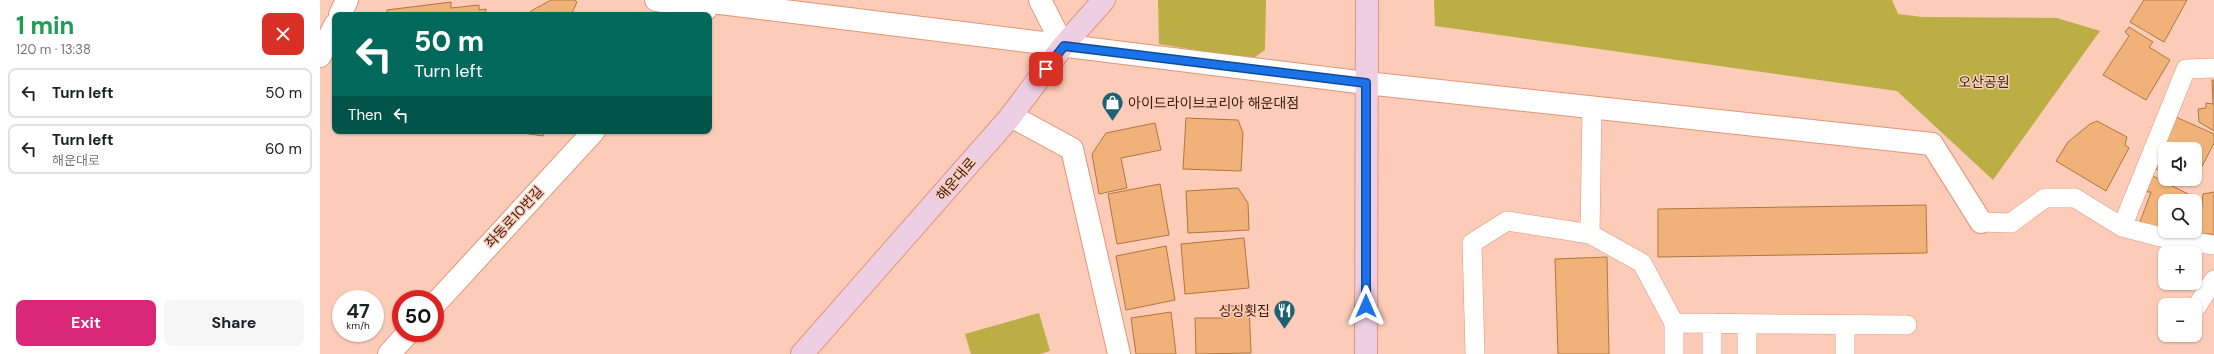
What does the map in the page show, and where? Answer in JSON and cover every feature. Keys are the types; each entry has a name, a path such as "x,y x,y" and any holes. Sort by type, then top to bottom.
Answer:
{"main road":[{"name":"해운대로","path":"802,354 1011,116 1064,46 1104,0"},
{"path":"1366,354 1367,0"}],"street":[{"path":"342,12 348,0"},
{"path":"656,0 1064,46 1366,83 1932,144 1981,222"},
{"path":"1040,0 1064,46"},
{"path":"320,56 332,32"},
{"path":"1011,116 1072,148 1119,354"},
{"name":"좌동로10번길","path":"444,294 591,134"},
{"path":"389,354 400,342"}],"lane":[{"path":"2122,227 2186,69 2214,68"},
{"path":"1590,234 1592,107"},
{"path":"1981,222 2010,223 2045,198 2075,198 2122,227 2160,237 2214,245"},
{"path":"1476,354 1472,243 1506,221 1590,234 1642,264 1674,323 1674,354"},
{"path":"2202,298 2214,280"},
{"path":"1674,323 1907,325"},
{"path":"1712,323 1712,354"},
{"path":"1747,324 1747,354"},
{"path":"1845,324 1845,354"}],"green space":[{"path":"1158,0 1266,0 1265,50 1252,59 1159,44"},
{"name":"오산공원","path":"1434,0 1892,0 1898,14 1922,17 2057,18 2100,31 1993,180 1897,91 1435,26"},
{"path":"1039,313 1050,351 1040,354 971,354 965,334"}],"building":[{"path":"551,0 575,0 577,2 572,12 531,11"},
{"path":"2144,0 2187,0 2164,42 2130,22"},
{"path":"451,2 451,8 479,5 479,10 486,9 486,12 387,12 387,10"},
{"path":"2129,27 2153,42 2149,47 2170,60 2146,100 2103,75 2129,36 2125,32"},
{"path":"2212,80 2214,80 2214,131 2199,122 2198,109 2206,108 2206,103 2213,104"},
{"path":"2176,117 2214,134 2214,143 2202,166 2202,142 2164,142"},
{"path":"1186,118 1238,120 1243,133 1241,171 1183,169"},
{"path":"2097,121 2127,137 2125,145 2129,148 2106,191 2056,161 2068,142 2090,124"},
{"path":"1155,123 1161,150 1121,158 1127,188 1099,194 1092,154 1106,133"},
{"path":"529,134 543,134 543,136"},
{"path":"2158,154 2158,170 2152,167"},
{"path":"2151,175 2158,179 2158,186 2172,186 2188,194 2158,194 2158,228 2140,222 2151,192 2147,192"},
{"path":"1160,184 1169,235 1117,244 1108,194"},
{"path":"1238,188 1248,203 1249,230 1188,233 1186,191"},
{"path":"2214,192 2214,237 2212,234 2202,234 2203,194"},
{"path":"1926,205 1927,253 1658,257 1658,209"},
{"path":"1244,238 1249,288 1185,294 1181,244"},
{"path":"1166,246 1175,300 1126,310 1116,256"},
{"path":"1607,257 1609,354 1558,354 1555,259"},
{"path":"1249,305 1251,353 1196,354 1195,318 1225,318 1225,306"},
{"path":"1171,312 1176,354 1136,354 1131,318"}],"place":[{"name":"아이드라이브코리아 해운대점","path":"1112,122"},
{"name":"싱싱횟집","path":"1285,330"}],"route":[{"path":"1046,69 1064,46 1366,83 1366,306"}]}
